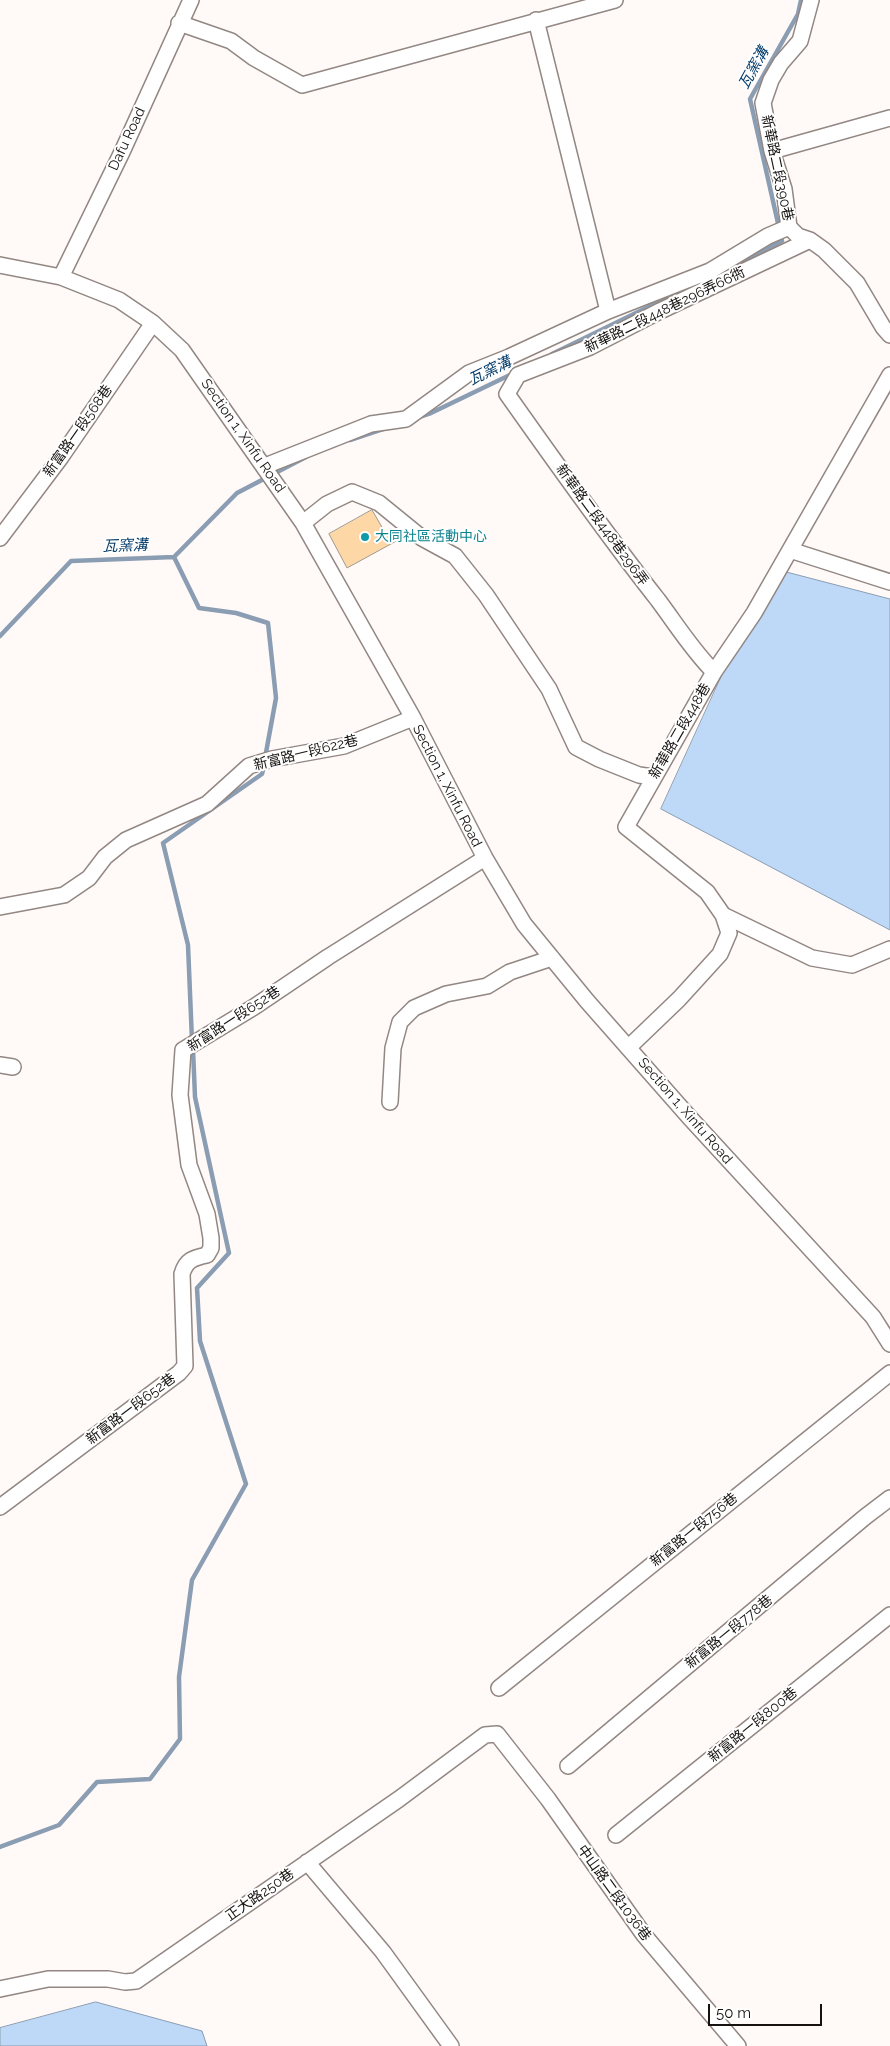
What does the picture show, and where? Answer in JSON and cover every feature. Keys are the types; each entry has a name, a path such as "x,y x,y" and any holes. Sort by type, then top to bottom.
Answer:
{"street":[{"name":"Dafu Road","path":"61,277 122,152 190,0"},
{"path":"179,23 231,41 254,58 302,86 536,20 615,0"},
{"name":"新華路二段390巷","path":"811,0 800,41 781,63 766,91 763,103 772,151 784,189 789,227 798,236 810,240 824,250 857,283 883,327 890,335"},
{"path":"536,20 608,311"},
{"path":"772,151 890,118"},
{"path":"265,466 371,424 406,418 470,373 608,311 710,270 768,236 789,227"},
{"name":"新華路二段448巷296弄66衖","path":"518,375 590,347 660,311 810,240"},
{"name":"Section 1, Xinfu Road","path":"0,265 61,277 119,300 153,323 182,350 265,466 303,523 413,718 485,858 524,924 690,1118 873,1317 890,1344"},
{"name":"新富路一段568巷","path":"0,538 61,458 153,323"},
{"path":"509,357 518,375"},
{"name":"新華路二段448巷296弄","path":"518,375 507,394 610,539 667,612 695,652 714,672"},
{"name":"新華路二段448巷","path":"629,1047 680,999 720,954 729,932 723,914 707,892 626,827 714,672 754,613 890,375"},
{"path":"303,523 327,504 352,492 379,503 422,538 455,556 486,595 549,689 576,747 599,759 639,775 654,777"},
{"path":"790,550 890,582"},
{"name":"新富路一段622巷","path":"0,907 64,895 89,878 105,857 126,840 207,804 249,766 272,759 344,746 413,718"},
{"name":"新富路一段652巷","path":"0,1507 179,1373 185,1366 182,1274 185,1265 190,1259 207,1255 211,1238 207,1214 190,1165 180,1095 183,1050 254,1008 328,957 485,858"},
{"path":"723,914 812,958 852,964 890,949"},
{"path":"390,1102 393,1048 400,1022 414,1008 446,994 487,986 510,972 552,958"},
{"name":"新富路一段756巷","path":"499,1688 890,1373"},
{"name":"新富路一段778巷","path":"568,1766 890,1498"},
{"name":"新富路一段800巷","path":"616,1835 890,1615"},
{"name":"正大路250巷","path":"0,1989 48,1979 136,1981 399,1799 485,1735 497,1734"},
{"name":"中山路二段1036巷","path":"497,1734 548,1799 644,1935 738,2046"},
{"path":"307,1862 383,1952 451,2046"}],"water":[{"path":"771,568 890,599 890,930 661,809"},
{"path":"96,2002 202,2031 207,2046 0,2046 0,2028"}],"building":[{"name":"大同社區活動中心","path":"372,510 386,534 394,529 400,539 347,568 329,534"}],"waterway":[{"name":"瓦窯溝","path":"732,266 782,241 750,99 798,14 801,0"},
{"name":"瓦窯溝","path":"552,354 691,286"},
{"name":"瓦窯溝","path":"419,417 514,373"},
{"name":"瓦窯溝","path":"350,440 383,429"},
{"name":"瓦窯溝","path":"0,636 71,561 174,557 237,493 306,457"},
{"path":"174,557 199,608 236,613 268,623 276,698 265,758"},
{"path":"192,1041 188,945 163,843 262,774 264,766"},
{"path":"0,1847 59,1825 97,1782 150,1779 180,1739 179,1677 192,1580 246,1484 200,1341 197,1288 229,1253 195,1097 193,1049"}],"place":[{"name":"大同社區活動中心","path":"365,537"}]}
